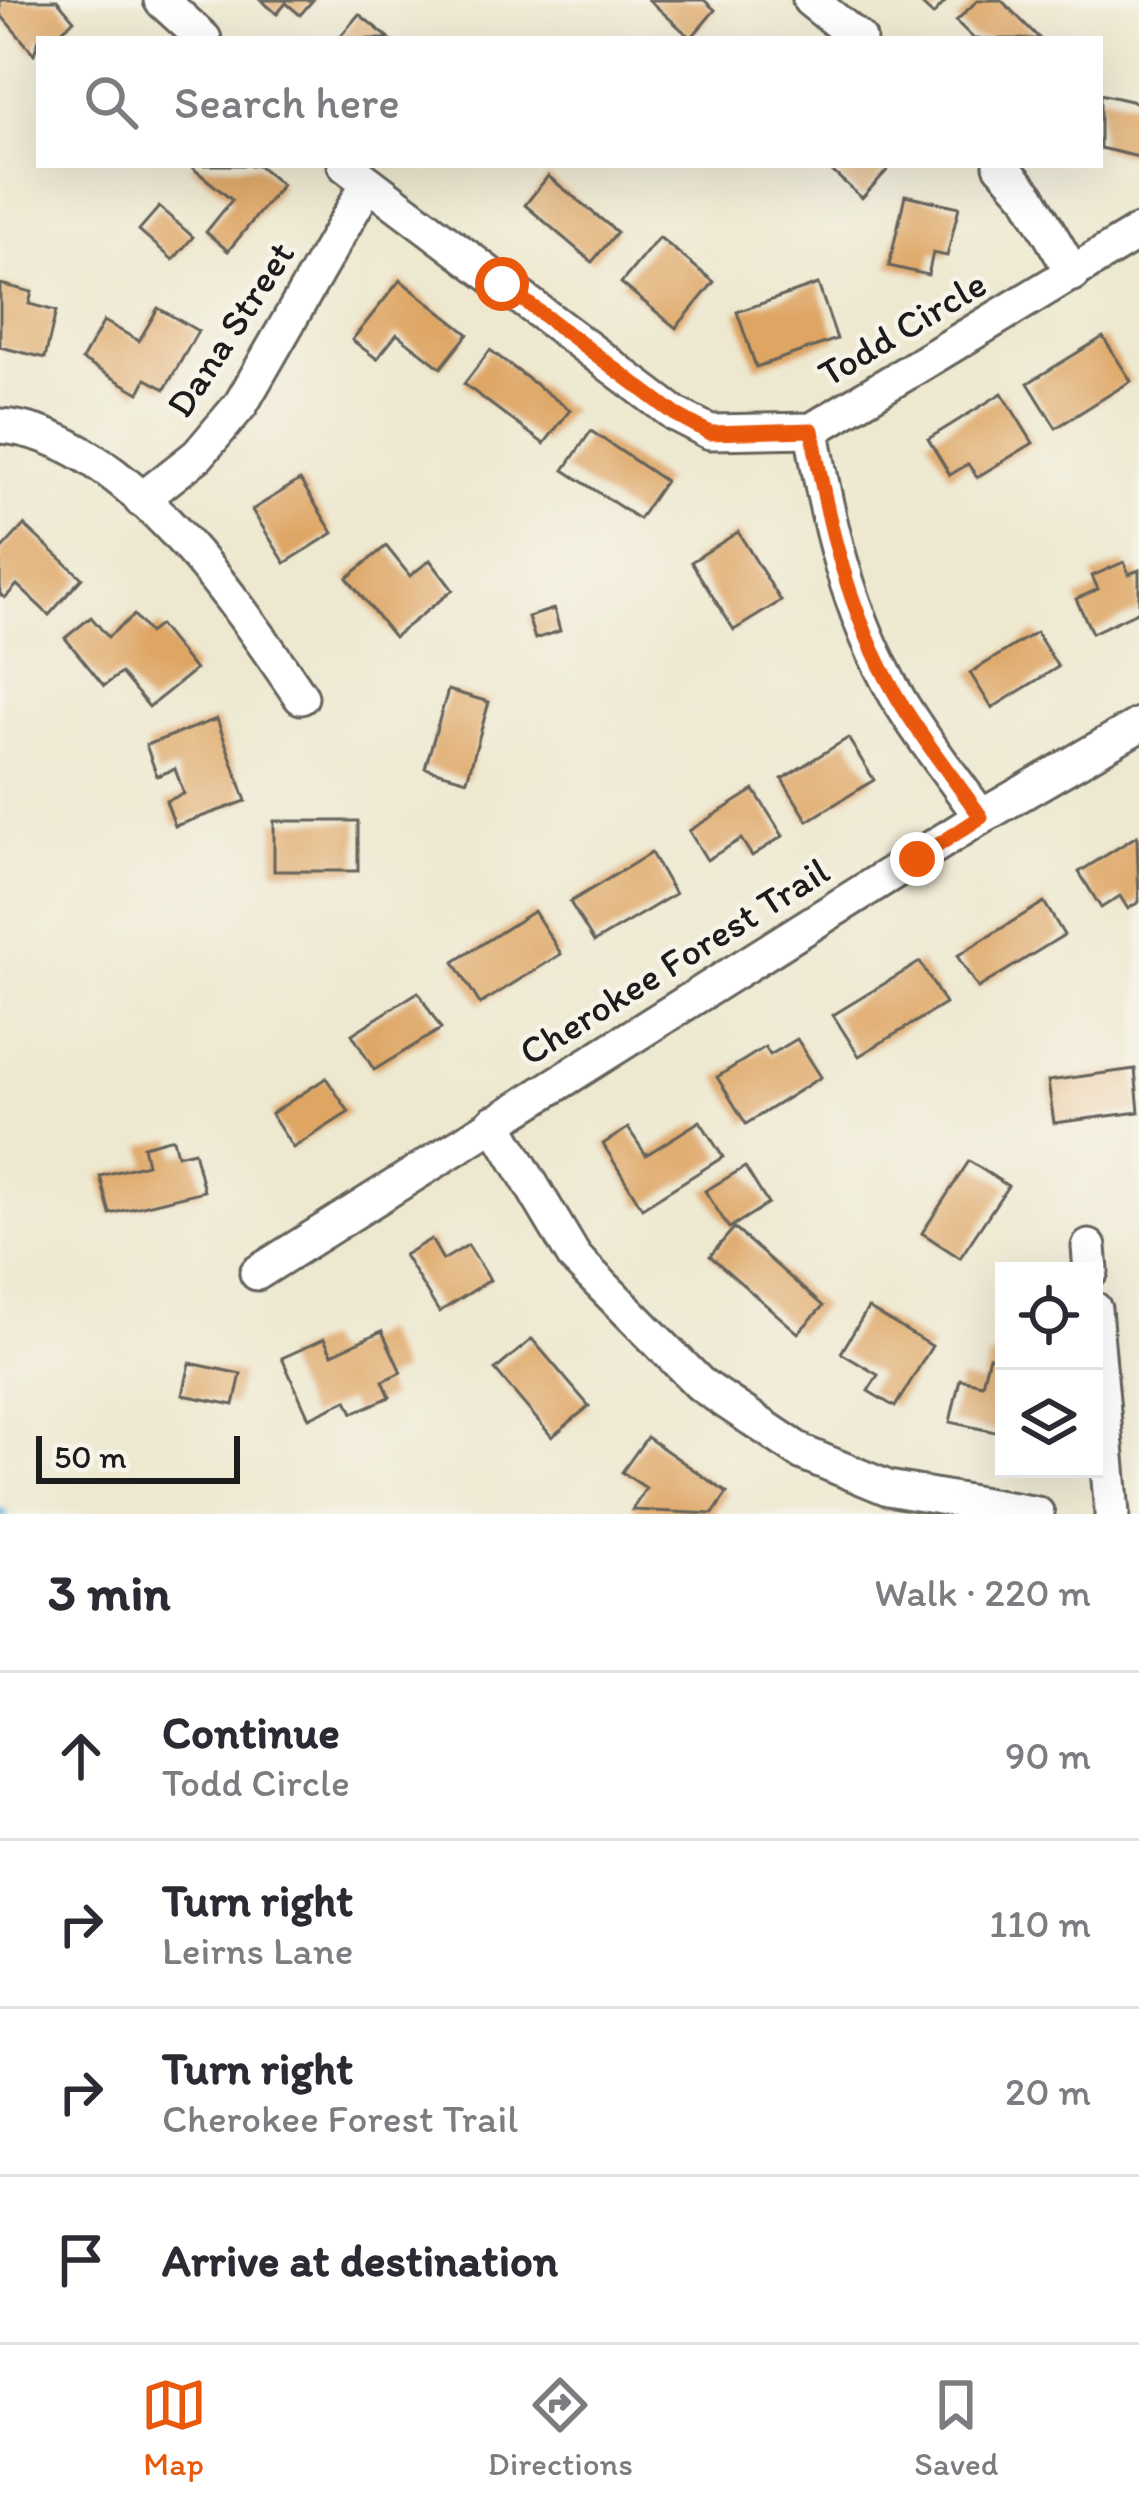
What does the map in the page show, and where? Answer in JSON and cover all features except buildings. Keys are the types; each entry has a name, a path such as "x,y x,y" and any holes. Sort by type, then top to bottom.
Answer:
{"street":[{"path":"161,0 201,36"},
{"path":"810,0 855,36"},
{"path":"1004,168 1028,196 1073,274"},
{"name":"Todd Circle","path":"356,175 675,414 710,433 812,430 1139,232"},
{"name":"Dana Street","path":"142,500 198,454 241,404 356,175"},
{"path":"0,426 69,442 142,500 238,605 301,697"},
{"path":"812,430 826,513 856,609 896,694 981,817"},
{"name":"Cherokee Forest Trail","path":"257,1273 981,817 1139,725"},
{"path":"494,1122 575,1258 700,1384 803,1453 888,1488 1037,1514"},
{"path":"1099,1370 1112,1514 1139,1511"}],"waterway":[{"path":"0,1512 4,1514"}],"route":[{"path":"502,284 675,414 710,433 788,427 812,430 826,513 856,609 896,694 981,817 917,859"}]}
